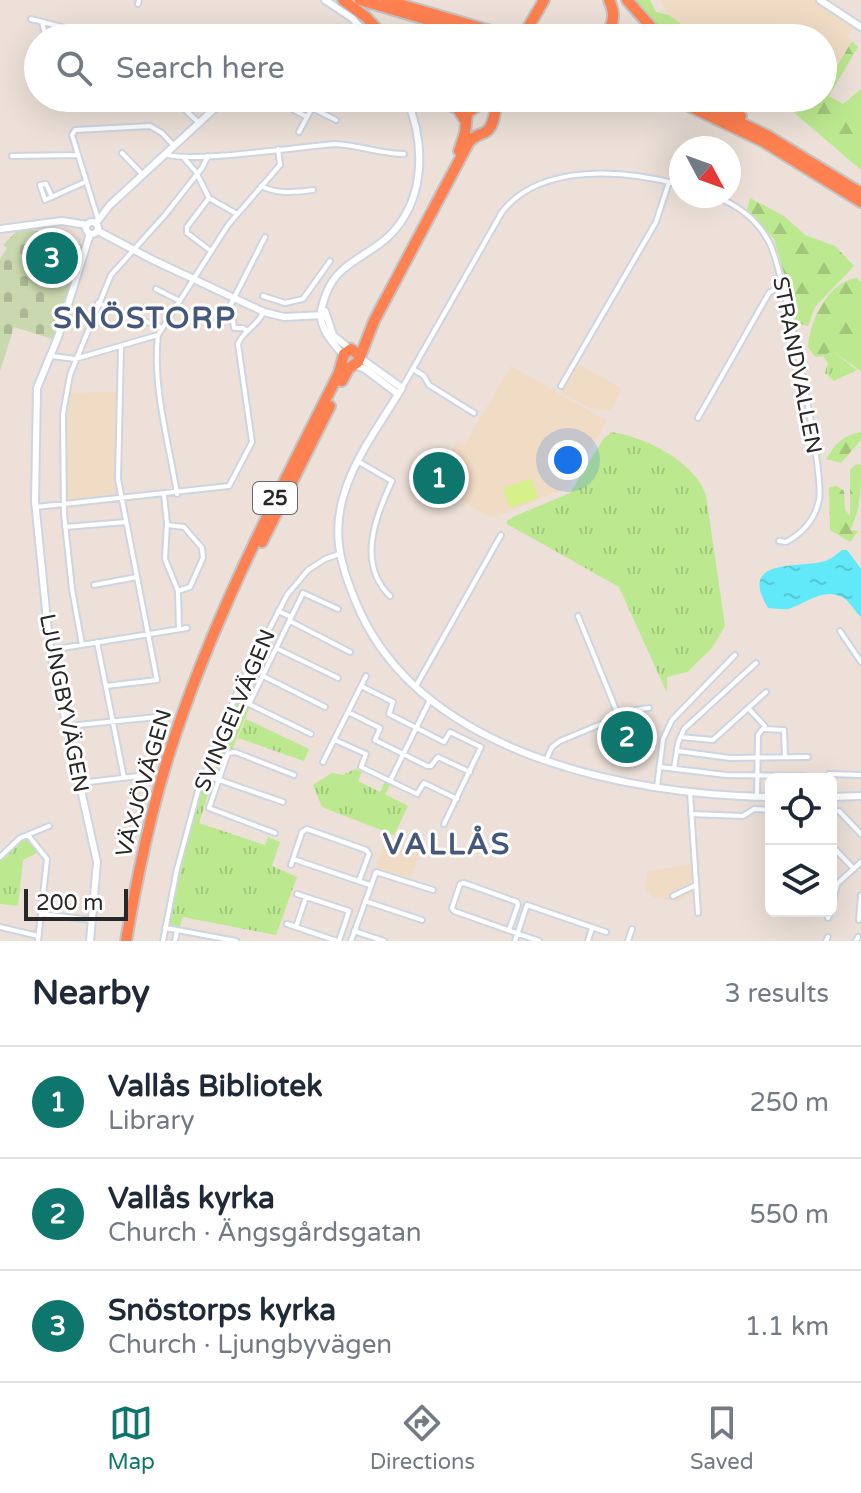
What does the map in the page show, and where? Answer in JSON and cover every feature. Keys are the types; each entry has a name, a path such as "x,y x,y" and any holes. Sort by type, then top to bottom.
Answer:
{"highway":[{"path":"343,0 372,24"},
{"path":"360,0 442,24"},
{"path":"385,0 467,24"},
{"path":"533,24 544,0"},
{"path":"535,24 552,0"},
{"path":"609,0 614,18 612,24"},
{"path":"627,0 648,24"},
{"path":"461,112 469,130 478,134"},
{"name":"VÄXJÖVÄGEN","path":"351,357 367,319 459,151 466,122 472,112"},
{"path":"489,112 492,119"},
{"name":"VÄXJÖVÄGEN","path":"126,941 138,873 159,788 184,708 233,587 339,373 374,321 469,142 488,130 494,112"},
{"path":"701,112 764,142 861,202"},
{"path":"719,112 768,136"},
{"path":"736,112 768,136 861,193"}],"street":[{"path":"325,0 357,24"},
{"path":"820,0 861,27"},
{"path":"31,19 50,24"},
{"path":"188,112 199,123"},
{"path":"87,225 86,230 90,234 143,175 211,112"},
{"path":"298,112 307,117"},
{"path":"299,132 310,112"},
{"path":"320,112 336,120"},
{"path":"400,391 351,357 333,335 323,314 327,292 343,267 388,236 399,224 414,197 420,160 410,112"},
{"path":"98,224 73,131 142,124 159,130 174,146"},
{"path":"166,154 208,156 348,144 384,154 404,154"},
{"path":"177,494 161,398 156,350 158,335 237,214 280,165 278,149"},
{"path":"122,153 143,175"},
{"path":"12,156 78,155"},
{"path":"82,645 65,527 63,414 67,388 75,359 111,275 197,176 208,156"},
{"path":"183,157 209,198 237,214"},
{"path":"561,386 656,222 669,182 624,176 578,177 544,182 519,194 502,212 343,494 339,554 342,570 360,613 383,652 416,686 430,700 470,726 546,760 632,783 690,792 765,797"},
{"path":"52,197 85,182"},
{"path":"261,186 285,193 313,190"},
{"path":"209,198 187,227 187,233 211,251"},
{"name":"STRANDVALLEN","path":"738,208 758,225 777,259 820,488 819,504 806,528 791,540 784,543 779,541"},
{"path":"0,229 62,221 87,225 92,222 134,250 264,312 284,317 323,314"},
{"name":"LJUNGBYVÄGEN","path":"90,234 35,399 36,507 50,650 97,862 90,941"},
{"path":"247,331 234,328 231,304 265,237"},
{"path":"263,296 285,303 299,301 308,295 330,261"},
{"path":"698,418 769,293 783,284"},
{"path":"156,289 180,301"},
{"path":"98,303 162,328"},
{"path":"284,317 285,303"},
{"path":"36,507 227,487 252,446 239,339 258,323 264,312"},
{"path":"50,356 75,359 158,335"},
{"path":"106,686 157,680 121,498 118,453 121,347"},
{"path":"413,369 424,376 430,386 474,413"},
{"path":"359,462 392,481 379,510 370,554 373,571 390,596"},
{"path":"164,495 167,525 165,559 178,591 179,629"},
{"path":"65,527 126,522"},
{"path":"167,525 184,527 201,545 203,552 190,587 178,591"},
{"path":"416,686 501,535"},
{"name":"SVINGELVÄGEN","path":"163,941 177,869 205,775 235,697 287,595 308,570 339,554"},
{"path":"94,585 137,577"},
{"path":"249,704 303,593 338,609"},
{"path":"278,611 350,652"},
{"path":"578,616 619,717"},
{"path":"50,650 187,628"},
{"path":"840,631 845,634 861,662"},
{"path":"97,642 124,778"},
{"path":"276,648 338,678"},
{"path":"657,787 663,739 672,720 735,655"},
{"path":"674,769 684,729 756,663"},
{"path":"263,676 325,707"},
{"path":"323,762 366,676"},
{"path":"361,686 393,702 389,714 416,728 444,742 450,732 481,747 444,824"},
{"path":"681,737 713,740 766,692"},
{"path":"235,697 311,734"},
{"path":"390,781 430,700"},
{"path":"546,760 557,743 649,708"},
{"path":"748,708 764,728 784,730 785,757"},
{"path":"348,712 380,728 375,740 429,767 438,757 470,772"},
{"path":"66,726 157,717"},
{"path":"757,796 758,735 764,728"},
{"path":"335,740 366,754 361,767 417,794 424,783 457,799"},
{"path":"678,751 730,758 808,757"},
{"path":"275,833 209,808 218,780 228,753 232,752 294,775"},
{"path":"659,767 765,776"},
{"path":"837,774 861,775"},
{"path":"80,783 147,775"},
{"path":"205,775 283,802"},
{"path":"690,792 698,913"},
{"path":"837,797 861,796"},
{"path":"691,814 743,816 754,809 765,810"},
{"path":"839,811 861,834"},
{"path":"0,857 13,843 49,826"},
{"path":"359,881 369,854 366,850 304,829 292,862 370,885"},
{"path":"0,927 38,939 47,859 28,835"},
{"path":"837,851 854,869"},
{"path":"837,884 861,862"},
{"path":"351,941 376,872 433,890"},
{"path":"509,930 517,902 460,884 452,909 509,930 518,933 539,941"},
{"path":"673,896 696,885"},
{"path":"287,924 338,941 349,911 297,894"},
{"path":"859,920 861,895"},
{"path":"296,927 306,897"},
{"path":"365,901 422,920"},
{"path":"515,941 527,905 606,932"},
{"path":"41,914 92,920"},
{"path":"165,928 236,941"},
{"path":"588,941 592,928"},
{"path":"628,941 632,929"},
{"path":"175,941 177,930"},
{"path":"354,931 384,941"}],"shaded area":[{"path":"659,0 813,0 854,27 847,37 852,41 837,66 837,24 681,24 669,15"},
{"path":"577,363 622,389 610,411 589,408 560,392"},
{"path":"511,366 607,421 567,488 492,518 433,485 457,442 464,445"},
{"path":"117,392 118,497 69,501 66,498 68,393"},
{"path":"386,838 420,851 411,877 406,875 405,878 376,867"},
{"path":"692,864 695,892 679,902 653,897 644,888 648,871"}],"green space":[{"path":"633,0 650,0 656,12 669,15 681,24 654,24"},
{"path":"852,41 858,47 837,82 837,66"},
{"path":"861,89 861,170 793,112 837,112 837,101 843,104"},
{"path":"750,198 784,216 805,235 835,246 854,266 815,307 808,326 794,322 774,239 747,210"},
{"path":"30,229 83,245 55,340 14,327 0,371 0,259 7,248 3,245 17,231"},
{"path":"856,278 861,282 861,371 832,351 815,357 808,347 812,326 822,305 837,287"},
{"path":"832,351 857,370 834,381 825,373 828,363 823,356"},
{"path":"612,432 639,439 680,461 700,483 706,495 725,626 712,648 687,672 667,677 667,693 619,587 507,524 515,516 570,493 604,438"},
{"path":"861,432 861,440 841,463 826,459 840,441"},
{"path":"856,464 861,465 860,491 850,530 858,531 850,542 830,530 829,487 837,486 844,491 845,510 850,516 850,470"},
{"path":"531,478 538,498 510,508 503,489"},
{"path":"240,701 250,706 232,750 223,755 218,775 211,776 209,770 235,703"},
{"path":"246,719 309,749 304,761 238,738"},
{"path":"355,769 362,772 358,781 380,792 385,781 391,784 385,794 408,806 394,835 322,807 313,785 332,773 343,775"},
{"path":"211,779 215,784 212,794 210,788 199,823 265,845 268,837 280,842 272,866 297,877 276,935 183,917 179,929 168,925 191,826 205,781"},
{"path":"25,839 40,851 23,860 18,906 0,904 0,860"}],"water":[{"path":"847,550 861,569 861,617 844,598 829,594 788,609 768,608 761,592 760,581 764,573 784,566 824,561"}],"place":[{"name":"Snöstorps kyrka","path":"52,258"},
{"name":"Vallås Bibliotek","path":"439,478"},
{"name":"Vallås kyrka","path":"627,737"}],"district":[{"name":"SNÖSTORP","path":"145,318"},
{"name":"VALLÅS","path":"447,844"}]}
